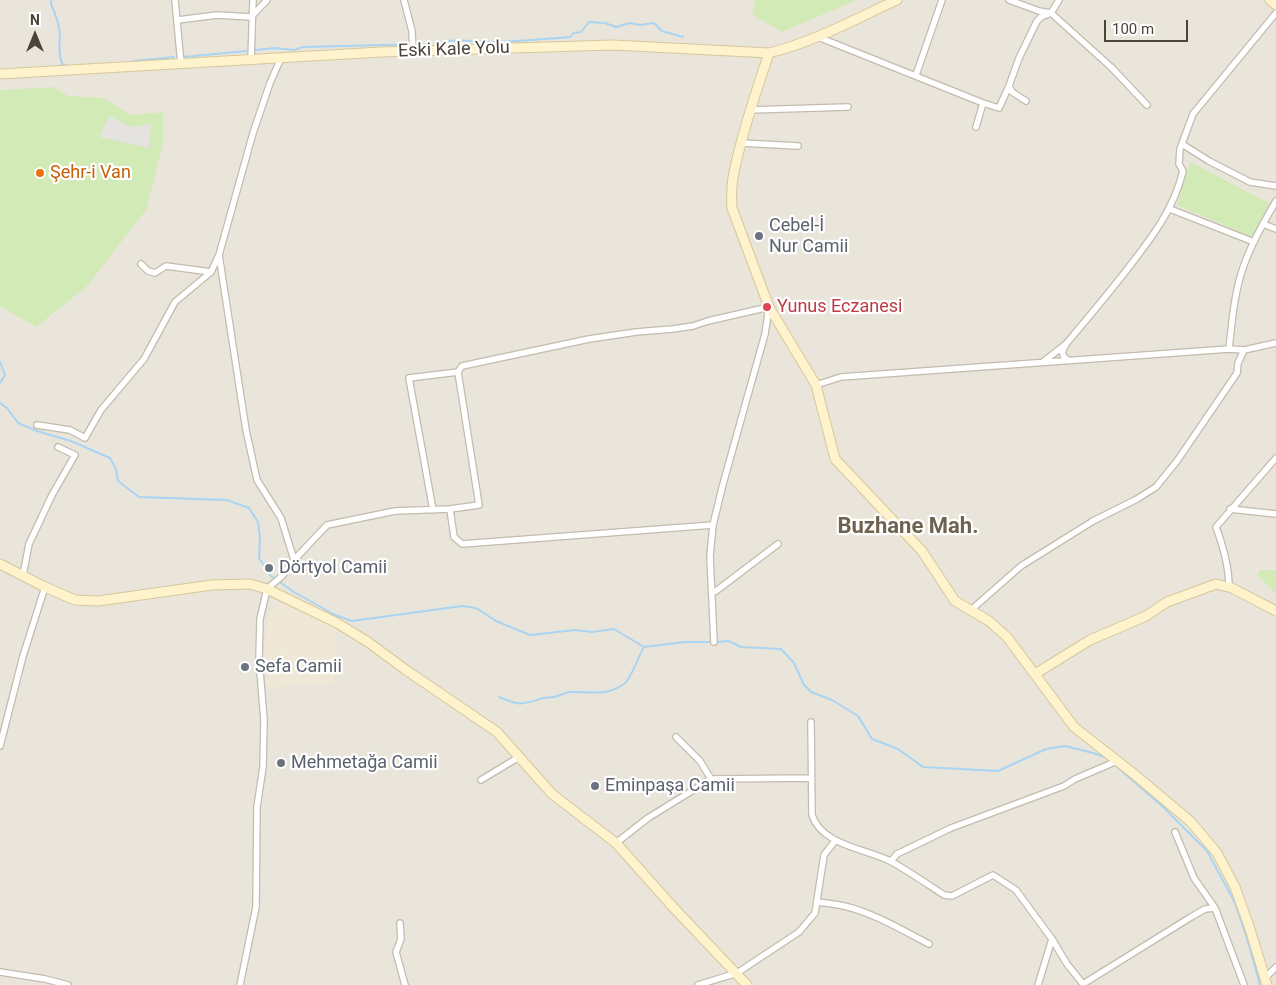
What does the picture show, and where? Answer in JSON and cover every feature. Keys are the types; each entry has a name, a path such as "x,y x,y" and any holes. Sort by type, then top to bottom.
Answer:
{"street":[{"path":"175,0 181,64"},
{"path":"251,60 253,0"},
{"path":"251,17 267,0"},
{"path":"404,0 413,49"},
{"name":"Eski Kale Yolu","path":"0,74 413,49 613,45 769,53 793,47 818,37 897,0"},
{"path":"916,75 942,0"},
{"path":"1008,0 1051,14 1111,67 1147,105"},
{"path":"818,37 999,108 1037,21 1041,17 1051,14 1059,0"},
{"path":"1270,0 1276,5"},
{"path":"178,20 217,14 251,17"},
{"path":"1043,362 1066,344 1152,238 1170,209 1179,189 1183,171 1179,164 1180,149 1193,114 1276,14"},
{"path":"769,53 749,110 732,176 732,208 769,307 816,385 835,459 922,552 955,601 988,621 1008,638 1074,728 1191,822 1216,853 1238,895 1266,982"},
{"path":"36,424 70,430 85,438 101,410 144,359 175,302 211,272 219,255 253,133 270,83 281,58"},
{"path":"1009,86 1012,92 1026,100"},
{"path":"976,127 983,103"},
{"path":"749,110 848,107"},
{"path":"741,143 798,146"},
{"path":"1182,144 1209,161 1250,182 1276,186"},
{"path":"1229,349 1235,299 1243,267 1276,201"},
{"path":"1170,209 1254,242"},
{"path":"1263,224 1276,229"},
{"path":"219,255 246,430 257,480 281,518 294,560"},
{"path":"141,264 148,272 155,273 166,266 211,272"},
{"path":"240,985 256,907 257,807 263,767 264,720 259,659 260,620 269,587 282,576 294,560 327,525 395,511 450,509 479,505 458,372 462,366 636,332 693,326 708,320 769,307"},
{"path":"714,642 710,556 713,525 722,484 764,334 769,307"},
{"path":"816,385 840,377 1229,349 1244,350 1276,343"},
{"path":"1066,344 1062,352 1068,360"},
{"path":"970,610 1021,566 1093,521 1137,499 1156,487 1187,447 1237,373 1238,363 1244,350"},
{"path":"433,510 409,378 458,372"},
{"path":"22,575 29,544 52,495 75,455 58,447"},
{"path":"1228,587 1228,571 1216,527 1276,458"},
{"path":"450,509 454,537 462,544 713,525"},
{"path":"1230,509 1276,514"},
{"path":"712,592 716,591 778,544"},
{"path":"0,564 75,600 98,601 212,585 250,584 269,587 337,623 368,642 497,732 552,794 616,843 672,906 747,985"},
{"path":"1036,674 1090,640 1146,616 1167,602 1216,584 1228,587 1276,611"},
{"path":"0,746 23,656 45,587"},
{"path":"811,722 812,815 814,822 835,841 890,861 944,895 952,896 993,875 1016,890 1052,939 1066,964 1082,985 1191,917 1205,909 1215,908"},
{"path":"676,737 700,761 711,779"},
{"path":"481,780 519,757"},
{"path":"890,861 897,854 951,828 1064,786 1075,779 1117,761"},
{"path":"616,843 648,818 711,779 811,778"},
{"path":"1175,832 1194,878 1215,908 1244,985"},
{"path":"698,985 737,973 799,932 815,913 824,855 835,841"},
{"path":"817,902 842,905 855,909 929,944"},
{"path":"400,923 401,938 396,952 406,985"},
{"path":"1038,985 1052,939"},
{"path":"1266,982 1276,967"},
{"path":"0,972 45,979 68,985"}],"shaded area":[{"path":"0,0 1276,0 1276,985 0,985"},
{"path":"110,116 131,127 151,124 149,148 99,137"},
{"path":"285,603 337,627 332,684 266,687 265,644 268,619 272,609 277,605"}],"green space":[{"path":"755,0 857,0 781,32 752,14"},
{"path":"53,87 68,96 103,98 131,115 163,112 163,143 146,210 87,286 36,327 0,306 0,90"},
{"path":"1190,162 1269,203 1253,235 1250,236 1177,205"},
{"path":"1261,570 1276,570 1276,594 1257,574"}],"waterway":[{"path":"51,0 59,28 61,61 62,64 67,66"},
{"path":"435,43 458,40 525,41 570,37 574,33 581,32 589,22 605,23 616,27 630,23 640,25 654,23 662,31 683,37"},
{"path":"255,50 426,44"},
{"path":"183,57 247,51"},
{"path":"133,61 174,57"},
{"path":"0,362 5,375 0,383"},
{"path":"0,403 7,408 18,423 71,441 110,458 116,469 118,481 139,497 227,500 249,508 258,522 260,538 259,558 271,576 294,592 335,615 352,621 462,606 476,608 496,621 530,635 575,630 592,632 614,629 644,647 685,642 712,642"},
{"path":"716,642 729,641 741,647 781,649 794,663 804,685 811,692 832,700 858,716 872,739 898,749 923,767 998,771 1046,749 1065,746 1107,758 1162,806 1207,851 1235,903 1260,985"},
{"path":"499,697 521,704 569,692 611,691 627,681 644,647"}],"place":[{"name":"Şehr-i Van","path":"40,173"},
{"name":"Cebel-İ Nur Camii","path":"759,236"},
{"name":"Yunus Eczanesi","path":"767,307"},
{"name":"Dörtyol Camii","path":"269,568"},
{"name":"Sefa Camii","path":"245,667"},
{"name":"Mehmetağa Camii","path":"281,763"},
{"name":"Eminpaşa Camii","path":"595,786"}],"district":[{"name":"Buzhane Mah.","path":"908,527"}]}
